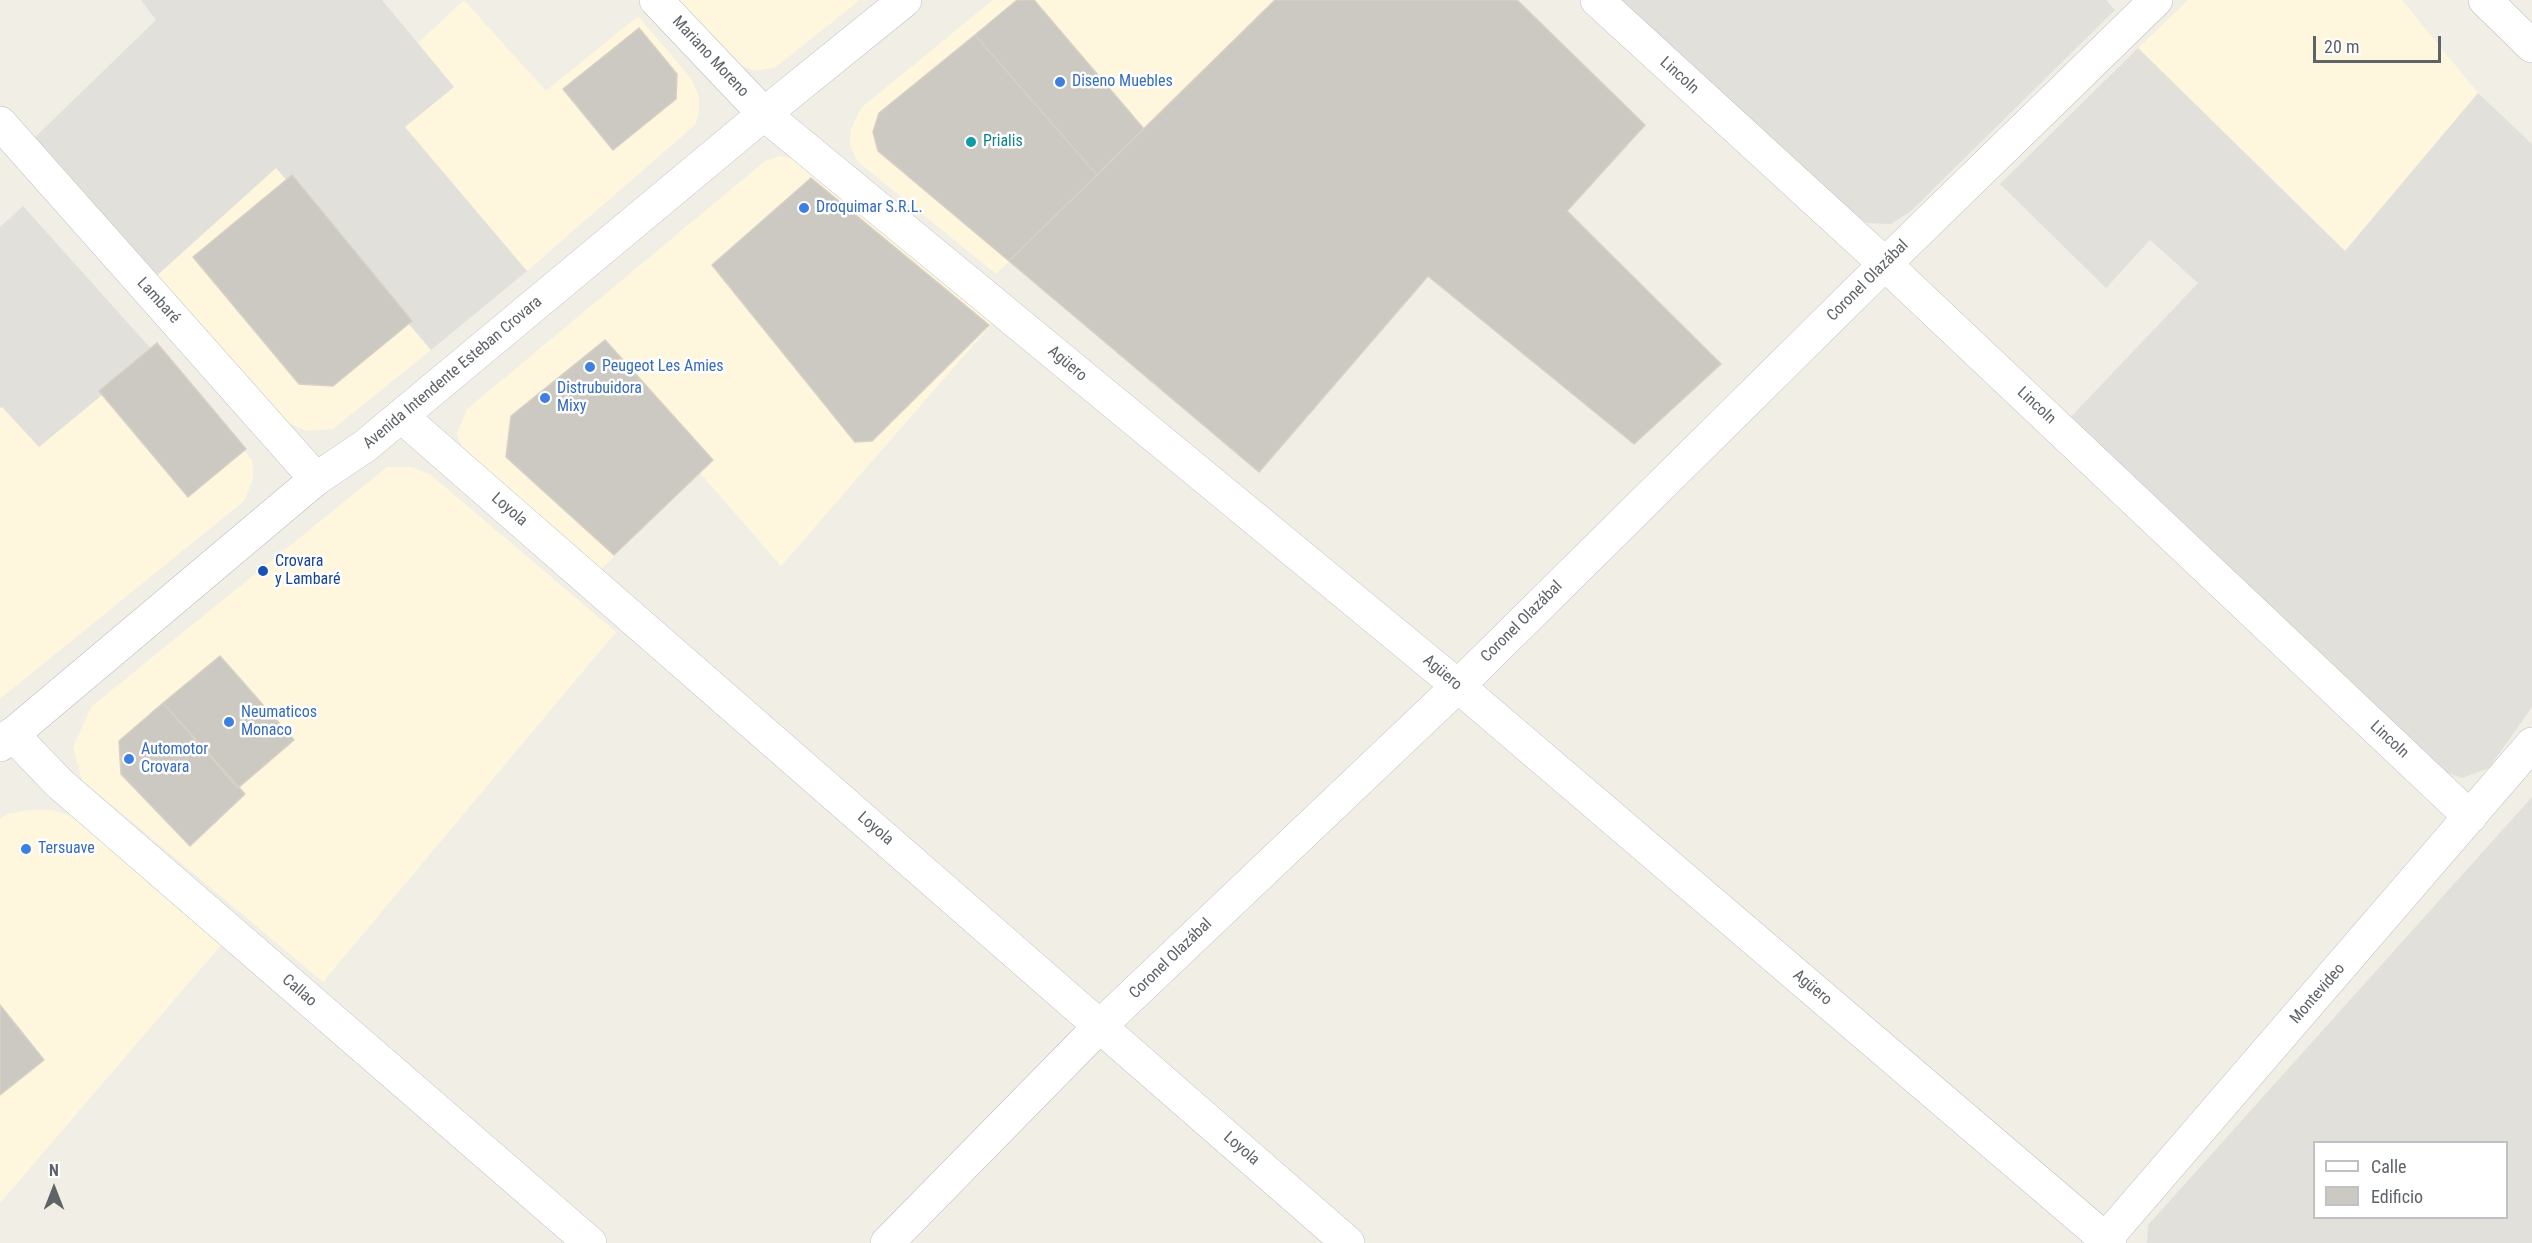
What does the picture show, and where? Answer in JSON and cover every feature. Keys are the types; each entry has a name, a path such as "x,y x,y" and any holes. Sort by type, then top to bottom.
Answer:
{"street":[{"name":"Mariano Moreno","path":"656,0 764,114"},
{"name":"Avenida Intendente Esteban Crovara","path":"6,740 316,479 365,446 764,114 905,0"},
{"name":"Lincoln","path":"1597,0 1885,264 2470,817"},
{"name":"Coronel Olazábal","path":"887,1243 1101,1025 1458,686 2156,0"},
{"path":"2485,0 2532,46"},
{"name":"Agüero","path":"764,114 1458,686 2106,1242"},
{"name":"Lambaré","path":"0,123 316,479"},
{"name":"Loyola","path":"401,416 1348,1243"},
{"name":"Callao","path":"6,740 59,783 590,1243"},
{"name":"Montevideo","path":"2106,1242 2532,744"}],"shaded area":[{"path":"141,0 382,0 454,87 405,127 527,271 431,350 276,168 153,279 29,143 156,20"},
{"path":"464,0 546,91 638,16 690,77 699,96 699,113 695,125 527,271 404,127 454,87 418,43"},
{"path":"671,0 860,0 776,67 756,71 735,64"},
{"path":"993,0 1275,0 996,274 857,161 850,145 851,129 861,108"},
{"path":"1622,0 2106,0 2115,10 1911,211 1891,224 1867,223 1845,207"},
{"path":"2188,0 2402,0 2478,93 2345,251 2138,48"},
{"path":"2138,48 2345,251 2478,93 2532,144 2532,707 2489,768 2462,778 2436,769 2066,422 2198,283 2150,240 2106,288 2000,184"},
{"path":"780,156 800,160 995,320 781,566 700,473 595,575 466,462 457,433 467,409 765,161"},
{"path":"276,168 431,350 333,429 306,431 281,420 153,279"},
{"path":"23,206 154,352 39,447 2,407 0,408 0,227"},
{"path":"154,352 252,460 253,480 244,501 0,699 0,408"},
{"path":"387,467 412,467 431,475 616,632 323,982 82,780 73,747 92,706"},
{"path":"2532,797 2532,1243 2147,1243 2148,1225"},
{"path":"29,810 52,810 72,816 222,944 0,1203 0,819 7,814"}],"building":[{"name":"Diseno Muebles","path":"1017,0 1034,0 1144,129 1097,175 975,35"},
{"path":"1275,0 1517,0 1645,125 1567,211 1721,364 1634,444 1428,276 1259,472 1009,261"},
{"path":"639,28 677,74 676,99 613,150 563,89"},
{"name":"Prialis","path":"975,35 1097,175 1009,261 878,151 873,132 879,113"},
{"path":"292,175 412,321 333,386 299,384 193,257"},
{"path":"811,178 989,325 872,441 855,442 712,265"},
{"path":"605,340 713,460 614,555 506,457 511,416"},
{"path":"157,343 246,449 188,497 99,391"},
{"name":"Neumaticos Monaco","path":"220,656 294,740 238,788 163,703"},
{"path":"163,703 245,794 190,846 121,774 119,741"},
{"path":"0,1005 44,1060 0,1095"}],"place":[{"name":"Diseno Muebles","path":"1060,82"},
{"name":"Prialis","path":"971,142"},
{"name":"Droquimar S.R.L.","path":"804,208"},
{"name":"Peugeot Les Amies","path":"590,367"},
{"name":"Distrubuidora Mixy","path":"545,398"},
{"name":"Crovara y Lambaré","path":"263,571"},
{"name":"Neumaticos Monaco","path":"229,722"},
{"name":"Automotor Crovara","path":"129,759"},
{"name":"Tersuave","path":"26,849"}]}
